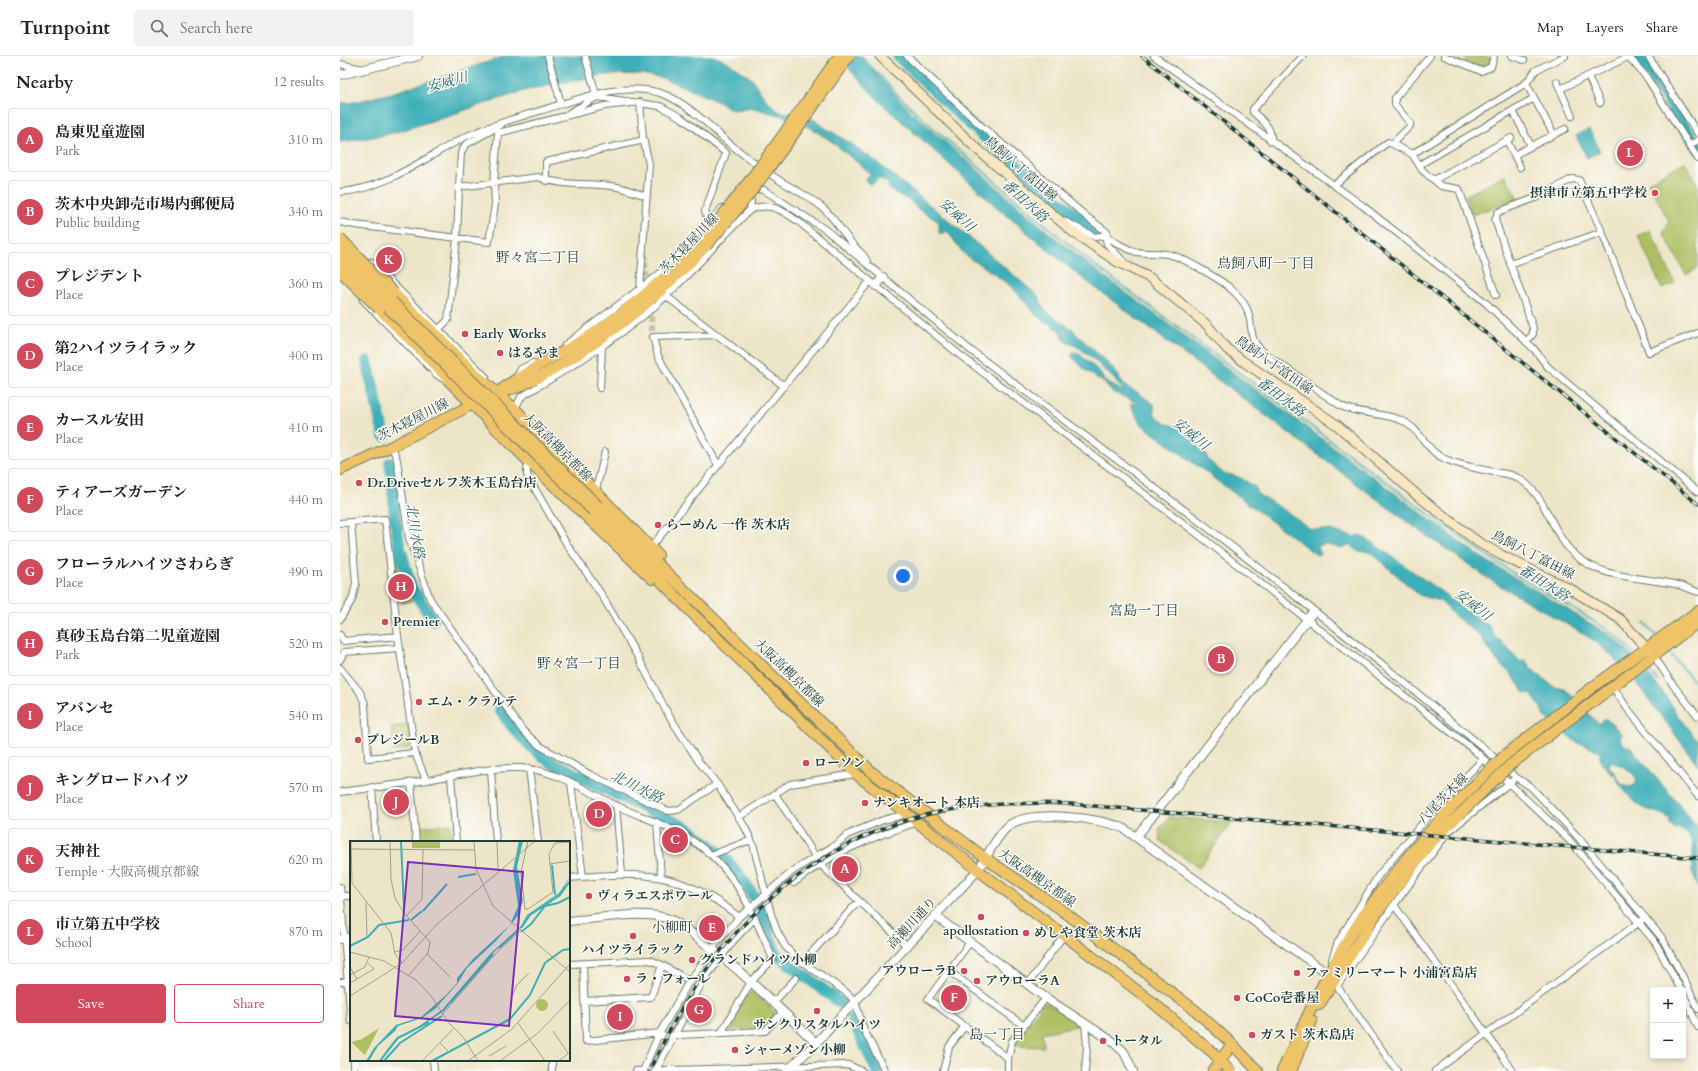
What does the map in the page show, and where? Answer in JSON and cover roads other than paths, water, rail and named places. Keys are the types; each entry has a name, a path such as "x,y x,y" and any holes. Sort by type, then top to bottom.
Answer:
{"main road":[{"name":"茨木寝屋川線","path":"498,392 521,386 565,362 600,339 660,292 703,244 839,56"},
{"name":"茨木寝屋川線","path":"340,470 392,446 498,392 517,377 591,335 626,310 732,217 849,56"},
{"name":"鳥飼八丁富田線","path":"880,56 976,148 1073,232 1116,261 1150,278 1207,325 1227,349 1337,424 1418,496 1478,542 1572,590 1620,619 1654,656"},
{"path":"340,238 478,376 498,392 543,439 596,490 693,591 699,603"},
{"name":"大阪高槻京都線","path":"340,250 596,508 690,611 856,774 978,870 1151,1001 1220,1060 1230,1071"},
{"name":"大阪高槻京都線","path":"340,260 596,508 699,603 873,773 985,858 1059,908 1188,1005 1232,1044 1258,1071"},
{"path":"340,271 439,369 530,464 640,570 690,611"},
{"name":"八尾茨木線","path":"1282,1071 1328,974 1369,908 1421,840 1510,765 1654,656 1667,639 1698,611"},
{"name":"八尾茨木線","path":"1291,1071 1319,1005 1377,913 1455,811 1504,756 1594,686 1646,648 1667,639 1698,622"},
{"path":"1347,972 1357,944"},
{"path":"1319,1005 1337,986"},
{"path":"1213,1071 1232,1044"}],"street":[{"path":"340,75 366,70 418,56"},
{"path":"548,56 561,104"},
{"path":"585,56 596,94"},
{"path":"907,56 989,132 1088,218 1107,232 1105,235 1107,244 1131,268"},
{"path":"1154,56 1334,185 1486,303 1534,348 1548,368 1698,492"},
{"path":"1271,141 1272,133 1269,126 1253,112 1253,109 1303,56"},
{"path":"1392,144 1410,126 1410,123 1395,105 1395,98 1430,56"},
{"path":"1444,56 1481,71 1491,66 1494,56"},
{"path":"1461,63 1463,56"},
{"path":"1512,56 1524,60"},
{"path":"1412,154 1526,84 1536,70 1565,56"},
{"path":"1560,89 1629,56 1647,78 1698,159"},
{"path":"1648,56 1698,134"},
{"path":"340,64 366,70"},
{"path":"1588,76 1600,104"},
{"path":"1557,82 1572,116"},
{"path":"1526,84 1554,135"},
{"path":"340,192 350,192 370,186 411,169 463,138 487,127 511,119 596,94 625,90 645,91 667,96 680,103 698,116 746,157 822,207 850,242 867,258 868,265"},
{"path":"562,117 596,94 660,106 682,118 726,153 705,210 709,224"},
{"path":"1419,165 1534,98"},
{"path":"340,222 457,239 489,242 496,204 494,183 498,133 606,106 640,102"},
{"path":"640,102 644,140 649,164 640,289"},
{"path":"1513,111 1532,146"},
{"path":"439,329 448,320 457,239 461,153 465,145 511,119"},
{"path":"1514,155 1566,130"},
{"path":"1434,180 1509,139 1520,167"},
{"path":"546,181 546,162 644,140"},
{"path":"1689,146 1698,140"},
{"path":"1334,185 1388,142 1412,154 1423,171 1441,186 1459,190 1496,295"},
{"path":"459,187 538,177 546,181 613,186 647,196"},
{"path":"1526,342 1533,334 1533,328 1495,220 1498,212 1538,197 1572,179 1579,180 1602,232 1649,352 1698,333"},
{"path":"743,188 747,191 751,201 750,210"},
{"path":"517,377 521,369 563,347 657,276 709,224 736,192 743,188 764,190 826,230 969,349 1207,527 1313,612 1382,664 1485,749 1517,778 1530,787 1577,836 1662,938 1698,1009"},
{"path":"515,409 521,397 602,347 654,307 685,278 750,210 759,206 770,206 783,211 799,222 961,356 1199,535 1306,621 1375,672 1475,751 1570,841 1655,942 1680,987"},
{"path":"1056,217 1095,237 1105,235 1123,247 1138,252 1172,255 1224,283 1232,289 1248,311 1250,332 1259,348 1341,406 1352,411 1402,421 1420,434 1434,452 1443,458 1466,466 1517,477 1527,484 1536,496 1574,555 1586,564 1625,577 1670,583 1698,592"},
{"path":"340,232 439,329 485,376 498,392"},
{"path":"1510,264 1602,232"},
{"path":"363,255 340,278 437,375 450,382"},
{"path":"651,548 718,464 784,386 873,283 883,277"},
{"path":"666,296 784,386"},
{"path":"718,335 653,337 658,356 718,464"},
{"path":"600,388 602,347"},
{"path":"543,439 544,445 526,471 527,475 566,542 601,594 681,735 739,816 751,840 777,932 785,946 795,957 855,1001 864,1030 882,1070"},
{"path":"392,446 397,460 409,538 430,599 523,731 540,746 591,775 668,811 678,810 717,784"},
{"path":"596,490 605,452"},
{"path":"340,523 385,519 398,636 415,752 426,780"},
{"path":"340,619 352,600 356,584 351,522"},
{"path":"1136,836 1313,612"},
{"path":"340,635 343,641 398,636"},
{"path":"340,660 344,652 400,648"},
{"path":"1654,656 1673,685 1698,716"},
{"path":"340,668 360,692 365,704 368,758 415,752"},
{"path":"1616,684 1627,708 1698,796"},
{"path":"1328,974 1338,942 1378,876 1431,814 1483,759"},
{"path":"528,768 538,841"},
{"path":"340,792 491,770 528,768 549,772 616,805 684,835 713,854 735,881 755,918 773,959 751,982 721,1033"},
{"path":"491,770 496,841"},
{"path":"739,816 790,784 856,774"},
{"path":"451,776 456,841"},
{"path":"1397,1071 1337,986 1448,832 1517,778"},
{"path":"411,782 416,841"},
{"path":"571,783 583,877"},
{"path":"372,787 376,841"},
{"path":"775,794 821,865 907,946"},
{"path":"616,805 622,874"},
{"path":"643,1071 659,1034 690,981 712,949 739,917 782,880 815,857 838,844 846,835 883,820 907,814"},
{"name":"高瀬川通り","path":"789,1069 816,1043 978,870 1008,827 1025,818 1034,816 1108,822 1123,828 1328,974"},
{"path":"657,822 661,877"},
{"path":"794,883 821,865 868,841 918,822"},
{"path":"713,854 751,840"},
{"path":"570,878 622,874 661,877 695,888 714,898 739,917"},
{"path":"340,887 350,981 340,982"},
{"path":"803,962 859,901"},
{"path":"1394,905 1513,1071"},
{"path":"570,921 639,915 667,918 681,925 721,956 816,1043"},
{"path":"935,916 1046,998 1120,1048 1127,1057 1133,1071"},
{"path":"656,1070 703,981 734,940 755,918"},
{"path":"1436,1071 1644,918"},
{"path":"1028,984 1064,936"},
{"path":"970,942 928,999 1008,1058"},
{"path":"570,964 641,959 650,960 690,981"},
{"path":"583,964 586,1041 659,1034 674,1035 765,1031 783,1012"},
{"path":"584,1001 651,997 662,965"},
{"path":"948,971 1024,1026"},
{"path":"773,1003 796,978"},
{"path":"1008,1071 1008,1058 1012,1041 1046,998"},
{"path":"1686,1000 1698,1026"},
{"path":"1085,1024 1087,1046 1085,1071"},
{"path":"943,1071 949,1047 964,1027"},
{"path":"433,1061 434,1071"},
{"path":"636,1071 789,1069 848,1066 862,1071"}],"water":[{"name":"安威川","path":"506,56 713,56 728,62 752,79 767,101 780,112 793,113 817,121 821,125 853,144 968,236 1039,297 1044,310 1070,328 1071,327 1076,334 1108,363 1119,376 1120,380 1128,388 1154,404 1155,415 1166,424 1175,426 1196,441 1199,450 1207,455 1208,460 1224,474 1233,475 1245,480 1256,488 1256,493 1289,513 1309,528 1330,530 1354,537 1358,535 1366,538 1489,626 1495,636 1521,662 1525,660 1530,666 1529,667 1554,687 1565,689 1599,724 1606,718 1622,734 1620,739 1623,743 1630,747 1698,827 1698,887 1692,871 1693,848 1691,839 1685,832 1677,828 1675,829 1669,823 1671,821 1665,816 1641,807 1636,803 1619,783 1615,773 1621,784 1630,787 1635,785 1637,780 1635,776 1622,766 1610,762 1610,769 1615,774 1611,774 1600,760 1600,751 1576,742 1544,716 1541,708 1531,694 1525,693 1509,672 1498,662 1478,634 1457,618 1440,601 1419,595 1374,555 1369,552 1357,551 1351,545 1339,548 1325,544 1318,546 1321,553 1318,556 1140,423 1130,404 1132,403 1136,405 1137,403 1111,391 1103,382 1085,370 1071,356 1073,353 1078,353 1099,371 1104,380 1124,392 1115,380 1092,358 1072,344 1067,343 1062,336 1062,333 1050,323 1045,323 1042,318 1036,316 1012,287 964,254 947,231 942,234 939,233 939,222 918,209 910,201 889,189 888,183 879,178 873,184 869,184 865,180 870,174 869,172 831,141 811,128 786,117 754,108 732,110 721,103 663,78 641,74 604,75 527,90 404,130 380,136 340,142 340,103 350,103 392,93"},
{"path":"837,56 846,56 853,63 848,56 859,56 911,112 1049,233 1101,274 1479,556 1611,636 1626,649 1646,672 1665,695 1678,716 1698,741 1698,765 1634,680 1612,656 1593,640 1492,581 1406,521 1077,274 999,209 880,102"},
{"path":"1589,129 1600,151 1587,158 1576,136"}],"waterway":[{"name":"番田水路","path":"861,56 925,121 1062,239 1097,267 1445,526 1516,575 1607,629 1634,653"},
{"path":"898,56 995,147 1098,233"},
{"path":"1637,56 1654,78 1698,148"},
{"name":"北川水路","path":"367,361 384,436"},
{"name":"北川水路","path":"390,463 393,481 395,521 400,548 411,587 433,620"},
{"path":"1645,623 1657,637"},
{"path":"1667,650 1698,686"},
{"path":"1646,667 1658,681"},
{"name":"北川水路","path":"500,710 522,737 549,761 688,829 699,836 726,860 741,878 755,899"},
{"name":"北川水路","path":"761,910 775,953 842,1004"},
{"name":"北川水路","path":"852,1018 877,1071"}],"tunnel":[{"path":"644,253 648,288"},
{"path":"650,307 653,337"}],"railway":[{"path":"1142,56 1698,504"},
{"path":"649,1071 684,1004 700,978 732,938 756,912 783,888 812,866 843,847 875,832 909,819 944,811 976,806 1008,804 1071,804 1698,858"}],"place":[{"name":"市立第五中学校","path":"1630,153"},
{"name":"摂津市立第五中学校","path":"1655,193"},
{"name":"天神社","path":"389,260"},
{"name":"Early Works","path":"465,334"},
{"name":"はるやま","path":"500,353"},
{"name":"Dr.Driveセルフ茨木玉島台店","path":"359,483"},
{"name":"らーめん 一作 茨木店","path":"658,525"},
{"name":"真砂玉島台第二児童遊園","path":"401,587"},
{"name":"Premier","path":"385,622"},
{"name":"茨木中央卸売市場内郵便局","path":"1221,659"},
{"name":"エム・クラルテ","path":"419,702"},
{"name":"プレジールB","path":"358,740"},
{"name":"ローソン","path":"806,763"},
{"name":"キングロードハイツ","path":"396,802"},
{"name":"ナンキオート 本店","path":"865,803"},
{"name":"第2ハイツライラック","path":"599,814"},
{"name":"プレジデント","path":"675,840"},
{"name":"島東児童遊園","path":"845,869"},
{"name":"ヴィラエスポワール","path":"589,896"},
{"name":"apollostation","path":"981,917"},
{"name":"カースル安田","path":"712,928"},
{"name":"めしや食堂 茨木店","path":"1026,933"},
{"name":"ハイツライラック","path":"633,936"},
{"name":"グランドハイツ小柳","path":"692,960"},
{"name":"アウローラB","path":"964,971"},
{"name":"ファミリーマート 小浦宮島店","path":"1297,973"},
{"name":"ラ・フォーレ","path":"627,979"},
{"name":"アウローラA","path":"977,981"},
{"name":"ティアーズガーデン","path":"954,998"},
{"name":"CoCo壱番屋","path":"1237,998"},
{"name":"フローラルハイツさわらぎ","path":"699,1010"},
{"name":"サンクリスタルハイツ","path":"817,1011"},
{"name":"アバンセ","path":"620,1017"},
{"name":"ガスト 茨木島店","path":"1252,1035"},
{"name":"トータル","path":"1103,1041"},
{"name":"シャーメゾン小柳","path":"735,1050"}],"district":[{"name":"野々宮二丁目","path":"538,257"},
{"name":"鳥飼八町一丁目","path":"1266,263"},
{"name":"宮島一丁目","path":"1144,610"},
{"name":"野々宮一丁目","path":"579,663"},
{"name":"小柳町","path":"672,927"},
{"name":"島一丁目","path":"997,1034"}]}
